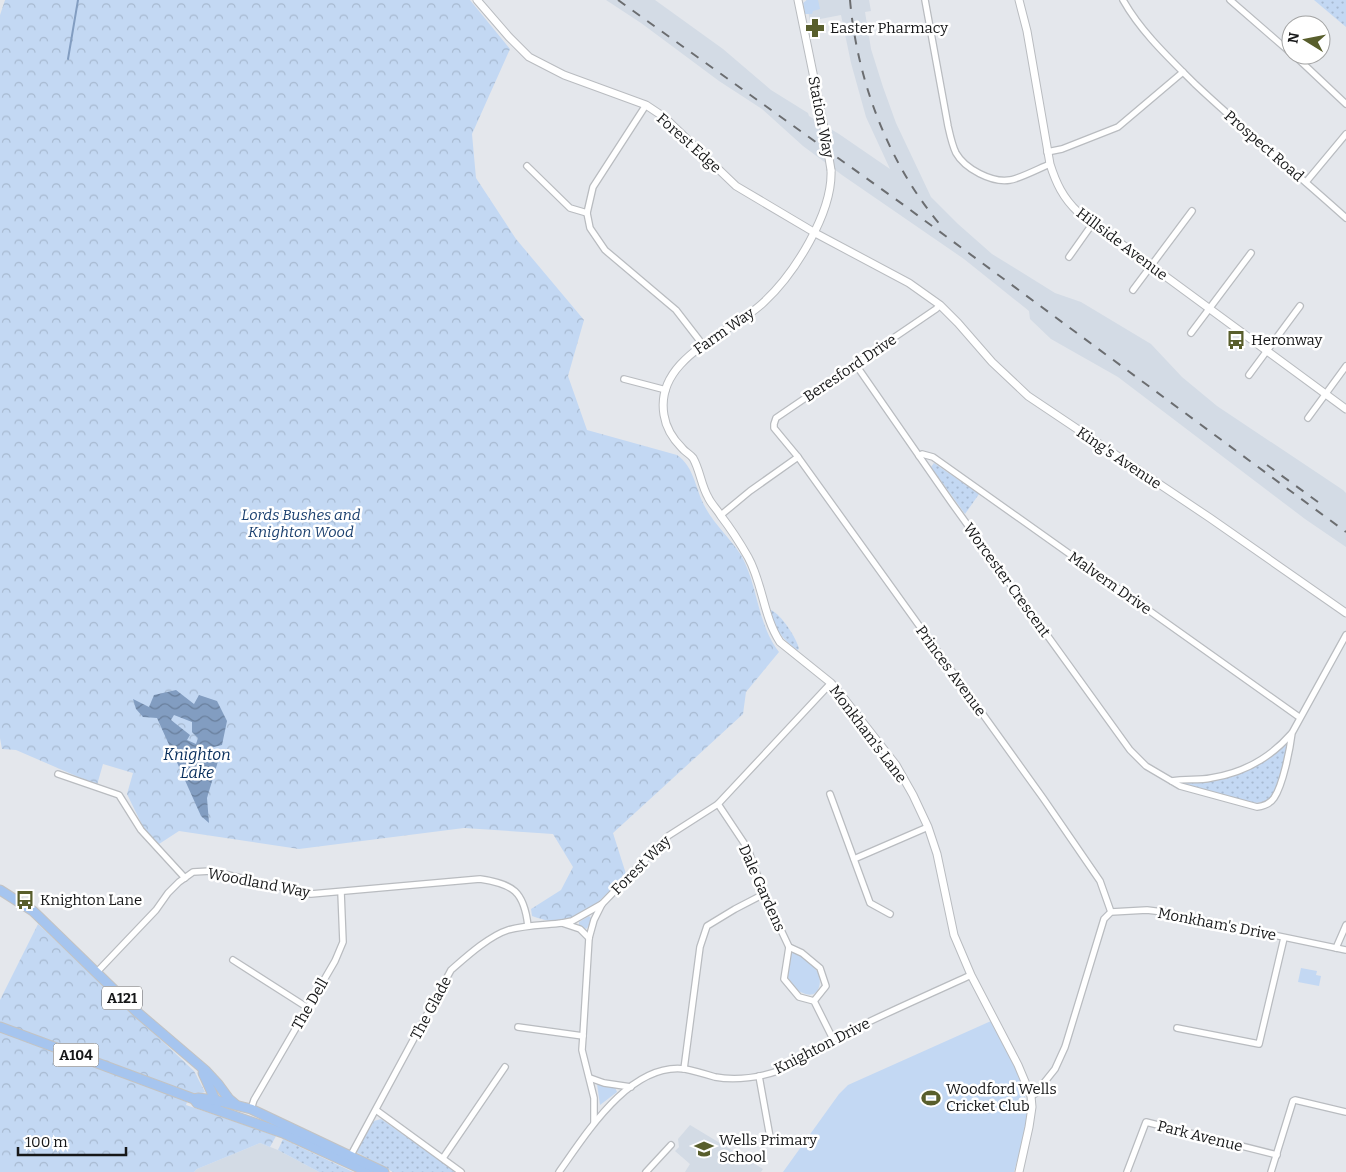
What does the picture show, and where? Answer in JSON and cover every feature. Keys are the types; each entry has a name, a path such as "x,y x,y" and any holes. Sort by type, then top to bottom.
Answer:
{"main road":[{"name":"A121","path":"0,890 33,911 137,1012 212,1078 229,1100 235,1104"},
{"name":"A104","path":"0,1028 194,1099 197,1103 283,1132 368,1172"},
{"name":"A121","path":"197,1064 208,1081 215,1100 224,1111"},
{"name":"A104","path":"194,1099 215,1100 251,1109 384,1172"}],"street":[{"name":"Forest Edge","path":"477,0 528,57 564,76 646,105 664,117 736,186 909,283"},
{"name":"Station Way","path":"798,0 831,170 831,190 814,231"},
{"path":"925,0 948,126 953,145 960,158 984,175 1003,180 1012,180 1050,164"},
{"name":"Hillside Avenue","path":"1019,0 1027,31 1047,152 1056,182 1068,203 1346,409"},
{"name":"Prospect Road","path":"1123,0 1150,37 1183,72 1213,101 1346,218"},
{"path":"1230,0 1281,44"},
{"path":"1304,65 1346,104"},
{"path":"1047,152 1118,127 1183,72"},
{"path":"646,105 593,187 586,213 590,228 605,250 676,310 702,345"},
{"path":"1306,182 1346,134"},
{"path":"527,166 570,208 586,213"},
{"path":"1133,290 1192,211"},
{"path":"1069,256 1093,223"},
{"name":"Farm Way","path":"675,440 668,428 664,414 666,390 670,380 683,362 702,345 763,303 791,273 814,231"},
{"path":"1191,332 1251,253"},
{"name":"King's Avenue","path":"909,283 940,305 997,368 1028,396 1346,612"},
{"name":"Beresford Drive","path":"780,436 774,428 776,418 856,365 940,305"},
{"path":"1249,375 1300,306"},
{"name":"Worcester Crescent","path":"856,365 951,502 1130,750 1146,766 1180,786 1247,804 1263,806 1274,798 1290,747 1292,733 1299,717 1346,635"},
{"path":"1308,418 1346,366"},
{"path":"624,379 666,390"},
{"name":"Princes Avenue","path":"780,436 798,457 1100,881 1111,912"},
{"name":"Monkham's Lane","path":"675,440 692,457 708,498 749,558 769,620 780,642 831,683 896,765 913,794 928,827 937,854 954,935 971,975 1018,1065 1031,1096 1031,1114 1019,1172"},
{"name":"Malvern Drive","path":"919,456 922,454 933,458 1299,717"},
{"path":"721,515 750,491 798,457"},
{"name":"Forest Way","path":"594,1122 594,1098 582,1050 582,1036 588,938 602,904 668,836 718,804 831,683"},
{"name":"Worcester Crescent","path":"1172,781 1180,779 1210,779 1254,765 1273,752 1292,733"},
{"path":"58,774 119,795 141,830 185,878"},
{"path":"830,794 870,903 890,914"},
{"name":"Dale Gardens","path":"718,804 748,848 764,894 789,947 784,979 799,997 814,1001 826,986 820,968 802,953 789,947"},
{"path":"854,859 928,827"},
{"name":"Woodland Way","path":"96,973 156,910 168,893 194,872 211,871 311,894 480,879 501,882 515,891 522,900 528,926"},
{"name":"The Dell","path":"251,1109 254,1100 335,961 343,942 341,892"},
{"path":"684,1069 700,946 707,926 764,894"},
{"name":"The Glade","path":"351,1155 451,970 475,950 506,930 572,921 602,904"},
{"name":"Monkham's Drive","path":"1111,912 1147,910 1163,912 1346,950"},
{"path":"1031,1096 1035,1094 1055,1069 1065,1047 1104,919 1111,912"},
{"path":"562,923 580,929 588,938"},
{"path":"1336,948 1346,925"},
{"path":"1177,1028 1259,1044 1284,938"},
{"path":"233,960 308,1008"},
{"name":"Knighton Drive","path":"559,1172 594,1122 610,1104 648,1076 664,1071 684,1069 716,1077 735,1079 759,1076 782,1070 833,1039 971,975"},
{"path":"814,1001 833,1039"},
{"path":"518,1027 582,1036"},
{"path":"442,1158 505,1067"},
{"path":"759,1076 770,1137"},
{"path":"590,1078 604,1083 631,1087"},
{"path":"1272,1172 1293,1101 1346,1112"},
{"path":"376,1110 461,1172"},
{"name":"Park Avenue","path":"1126,1172 1146,1122 1277,1155"},
{"path":"646,1172 671,1145"}],"shaded area":[{"path":"606,0 655,0 723,49 771,90 890,169 866,117 851,63 841,15 810,21 806,0 869,0 871,11 865,12 871,49 896,123 931,197 992,254 1055,293 1081,302 1151,344 1182,377 1217,406 1343,490 1346,493 1346,547 1305,519 1118,377 1051,339 1030,319 1029,311 964,259 842,175 803,146 762,109 719,81 641,23"},
{"name":"Wells Primary School","path":"690,1125 763,1169 761,1172 685,1172 690,1164 675,1151 679,1147 678,1139"},
{"path":"260,1143 278,1150 319,1172 194,1172 197,1169"}],"green space":[{"name":"Lords Bushes and Knighton Wood","path":"5,0 470,0 510,49 472,134 476,178 516,239 584,320 568,376 587,430 677,455 683,460 691,471 708,512 741,555 747,567 766,629 779,652 746,692 743,714 613,833 626,874 589,909 563,921 547,920 532,916 531,909 561,890 573,867 553,834 464,828 299,849 179,831 159,844 144,829 127,794 133,773 103,764 97,785 16,750 2,749 0,738 0,15"},
{"path":"807,0 818,0 820,9 813,11 812,14 805,14 803,3"},
{"path":"1314,0 1346,0 1346,27"},
{"path":"934,463 979,494 965,514 931,467"},
{"path":"771,610 788,627 799,649 797,650 792,646 779,633 773,622"},
{"path":"1286,742 1289,743 1278,781 1273,795 1267,801 1255,803 1180,784 1181,782 1210,782 1238,774 1252,768 1276,752"},
{"path":"589,916 591,918 586,929 579,925 579,922"},
{"path":"38,924 194,1071 205,1092 199,1094 190,1093 186,1105 276,1136 270,1147 260,1143 197,1169 194,1172 0,1172 0,1000"},
{"path":"794,952 811,964 818,973 820,982 816,993 808,995 803,993 794,986 787,976 790,955"},
{"path":"1301,968 1317,971 1316,975 1321,976 1319,986 1298,982"},
{"name":"Woodford Wells Cricket Club","path":"991,1021 1014,1066 1024,1091 1026,1103 1025,1129 1014,1172 783,1172 839,1094 848,1085"},
{"path":"597,1084 615,1087 617,1092 600,1105"},
{"path":"381,1119 456,1172 393,1172 356,1152 374,1121"},
{"path":"283,1139 353,1172 319,1172 278,1150"}],"water":[{"name":"Knighton Lake","path":"176,690 194,704 199,695 217,701 227,721 222,745 210,748 219,758 207,798 209,823 201,816 157,718 143,717 136,709 133,699 149,707 154,695","holes":["174,715 192,722 192,732 198,738 196,744 187,740 190,735 171,720"]}],"waterway":[{"path":"68,59 78,0"}],"railway":[{"path":"618,0 905,206 1346,532"},
{"path":"850,0 860,61 879,121 907,178 943,228"},
{"path":"1267,465 1318,502"}],"place":[{"name":"Easter Pharmacy","path":"815,28"},
{"name":"Heronway","path":"1236,340"},
{"name":"Knighton Lane","path":"25,900"},
{"name":"Woodford Wells Cricket Club","path":"931,1098"},
{"name":"Wells Primary School","path":"704,1149"}]}
